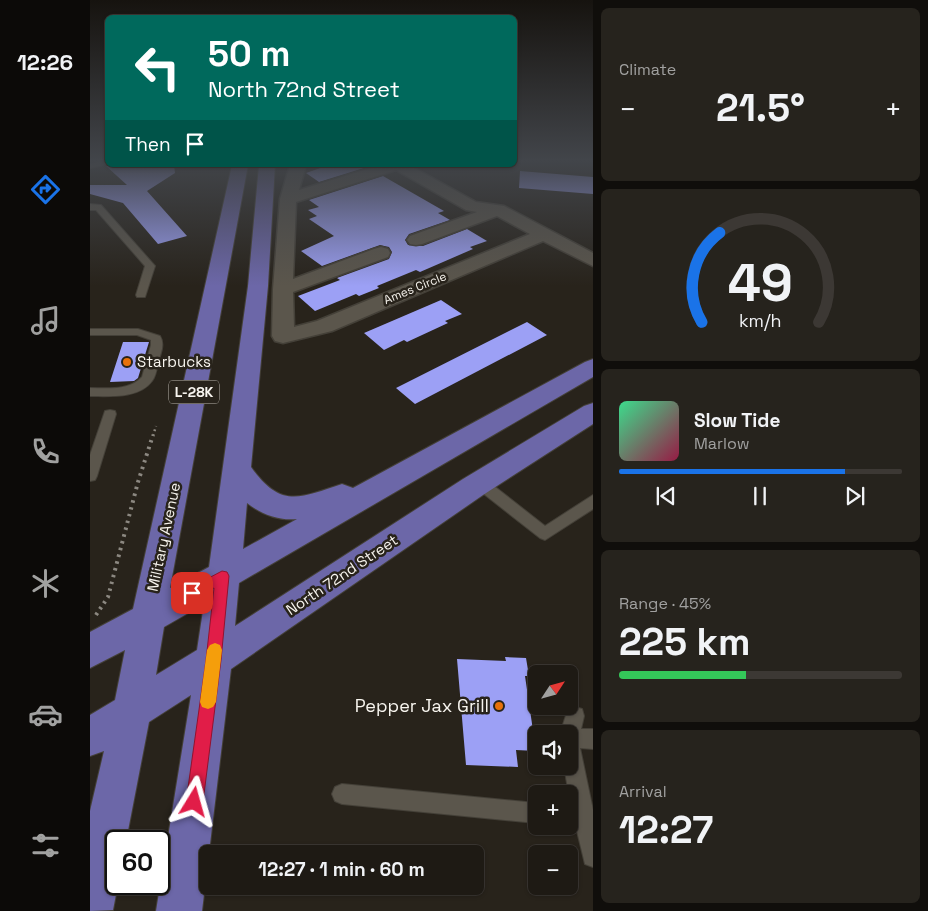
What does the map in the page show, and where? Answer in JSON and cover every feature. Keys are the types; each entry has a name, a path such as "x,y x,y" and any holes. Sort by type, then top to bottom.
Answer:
{"main road":[{"name":"Military Avenue","path":"90,910 132,711 148,618 233,202"},
{"path":"179,911 214,660 222,576 258,286 265,202"},
{"path":"90,651 593,367"},
{"name":"North 72nd Street","path":"90,737 214,660 480,483 593,412"},
{"path":"236,468 247,486 258,496 272,505 285,509 318,504 416,468"}],"street":[{"path":"288,202 283,289 381,253"},
{"path":"464,202 472,206 498,210 593,260"},
{"path":"416,240 498,210"},
{"name":"Ames Circle","path":"283,289 283,336 324,326 545,234"}],"lane":[{"path":"90,207 98,207 150,266 141,294"},
{"path":"90,392 130,390 145,383 157,344 156,338 144,333 92,332"},
{"path":"90,446 106,412 90,476"},
{"path":"480,483 545,534 593,501"},
{"path":"573,725 575,716"},
{"path":"578,738 593,739"},
{"path":"575,775 581,808 593,856"},
{"path":"342,794 528,812"}],"path":[{"path":"90,620 98,613 108,597 138,482 156,426"}],"building":[{"path":"118,202 156,202 187,236 158,244 123,203"},
{"path":"311,202 427,202 444,211 438,213 450,220 409,234 405,240 408,245 423,246 467,229 487,241 470,247 473,249 420,272 416,270 377,286 379,288 359,296 356,294 315,311 298,296 340,280 337,278 389,259 392,252 389,247 380,245 322,266 301,251 334,236 309,219 317,216 308,210 319,207"},
{"path":"441,300 462,314 445,321 448,323 407,342 404,340 384,350 364,333"},
{"path":"527,322 547,335 415,404 396,388"},
{"name":"Starbucks","path":"123,342 149,342 138,378 134,381 110,382"},
{"path":"505,657 526,658 528,676 525,676 528,715 531,715 532,725 528,725 528,751 516,750 518,767 466,765 457,659 506,661"}],"slow traffic":[{"path":"208,702 215,650"}],"place":[{"name":"Starbucks","path":"127,362"},
{"name":"Pepper Jax Grill","path":"499,706"}],"route":[{"path":"192,593 222,576 214,660 194,802"}]}
